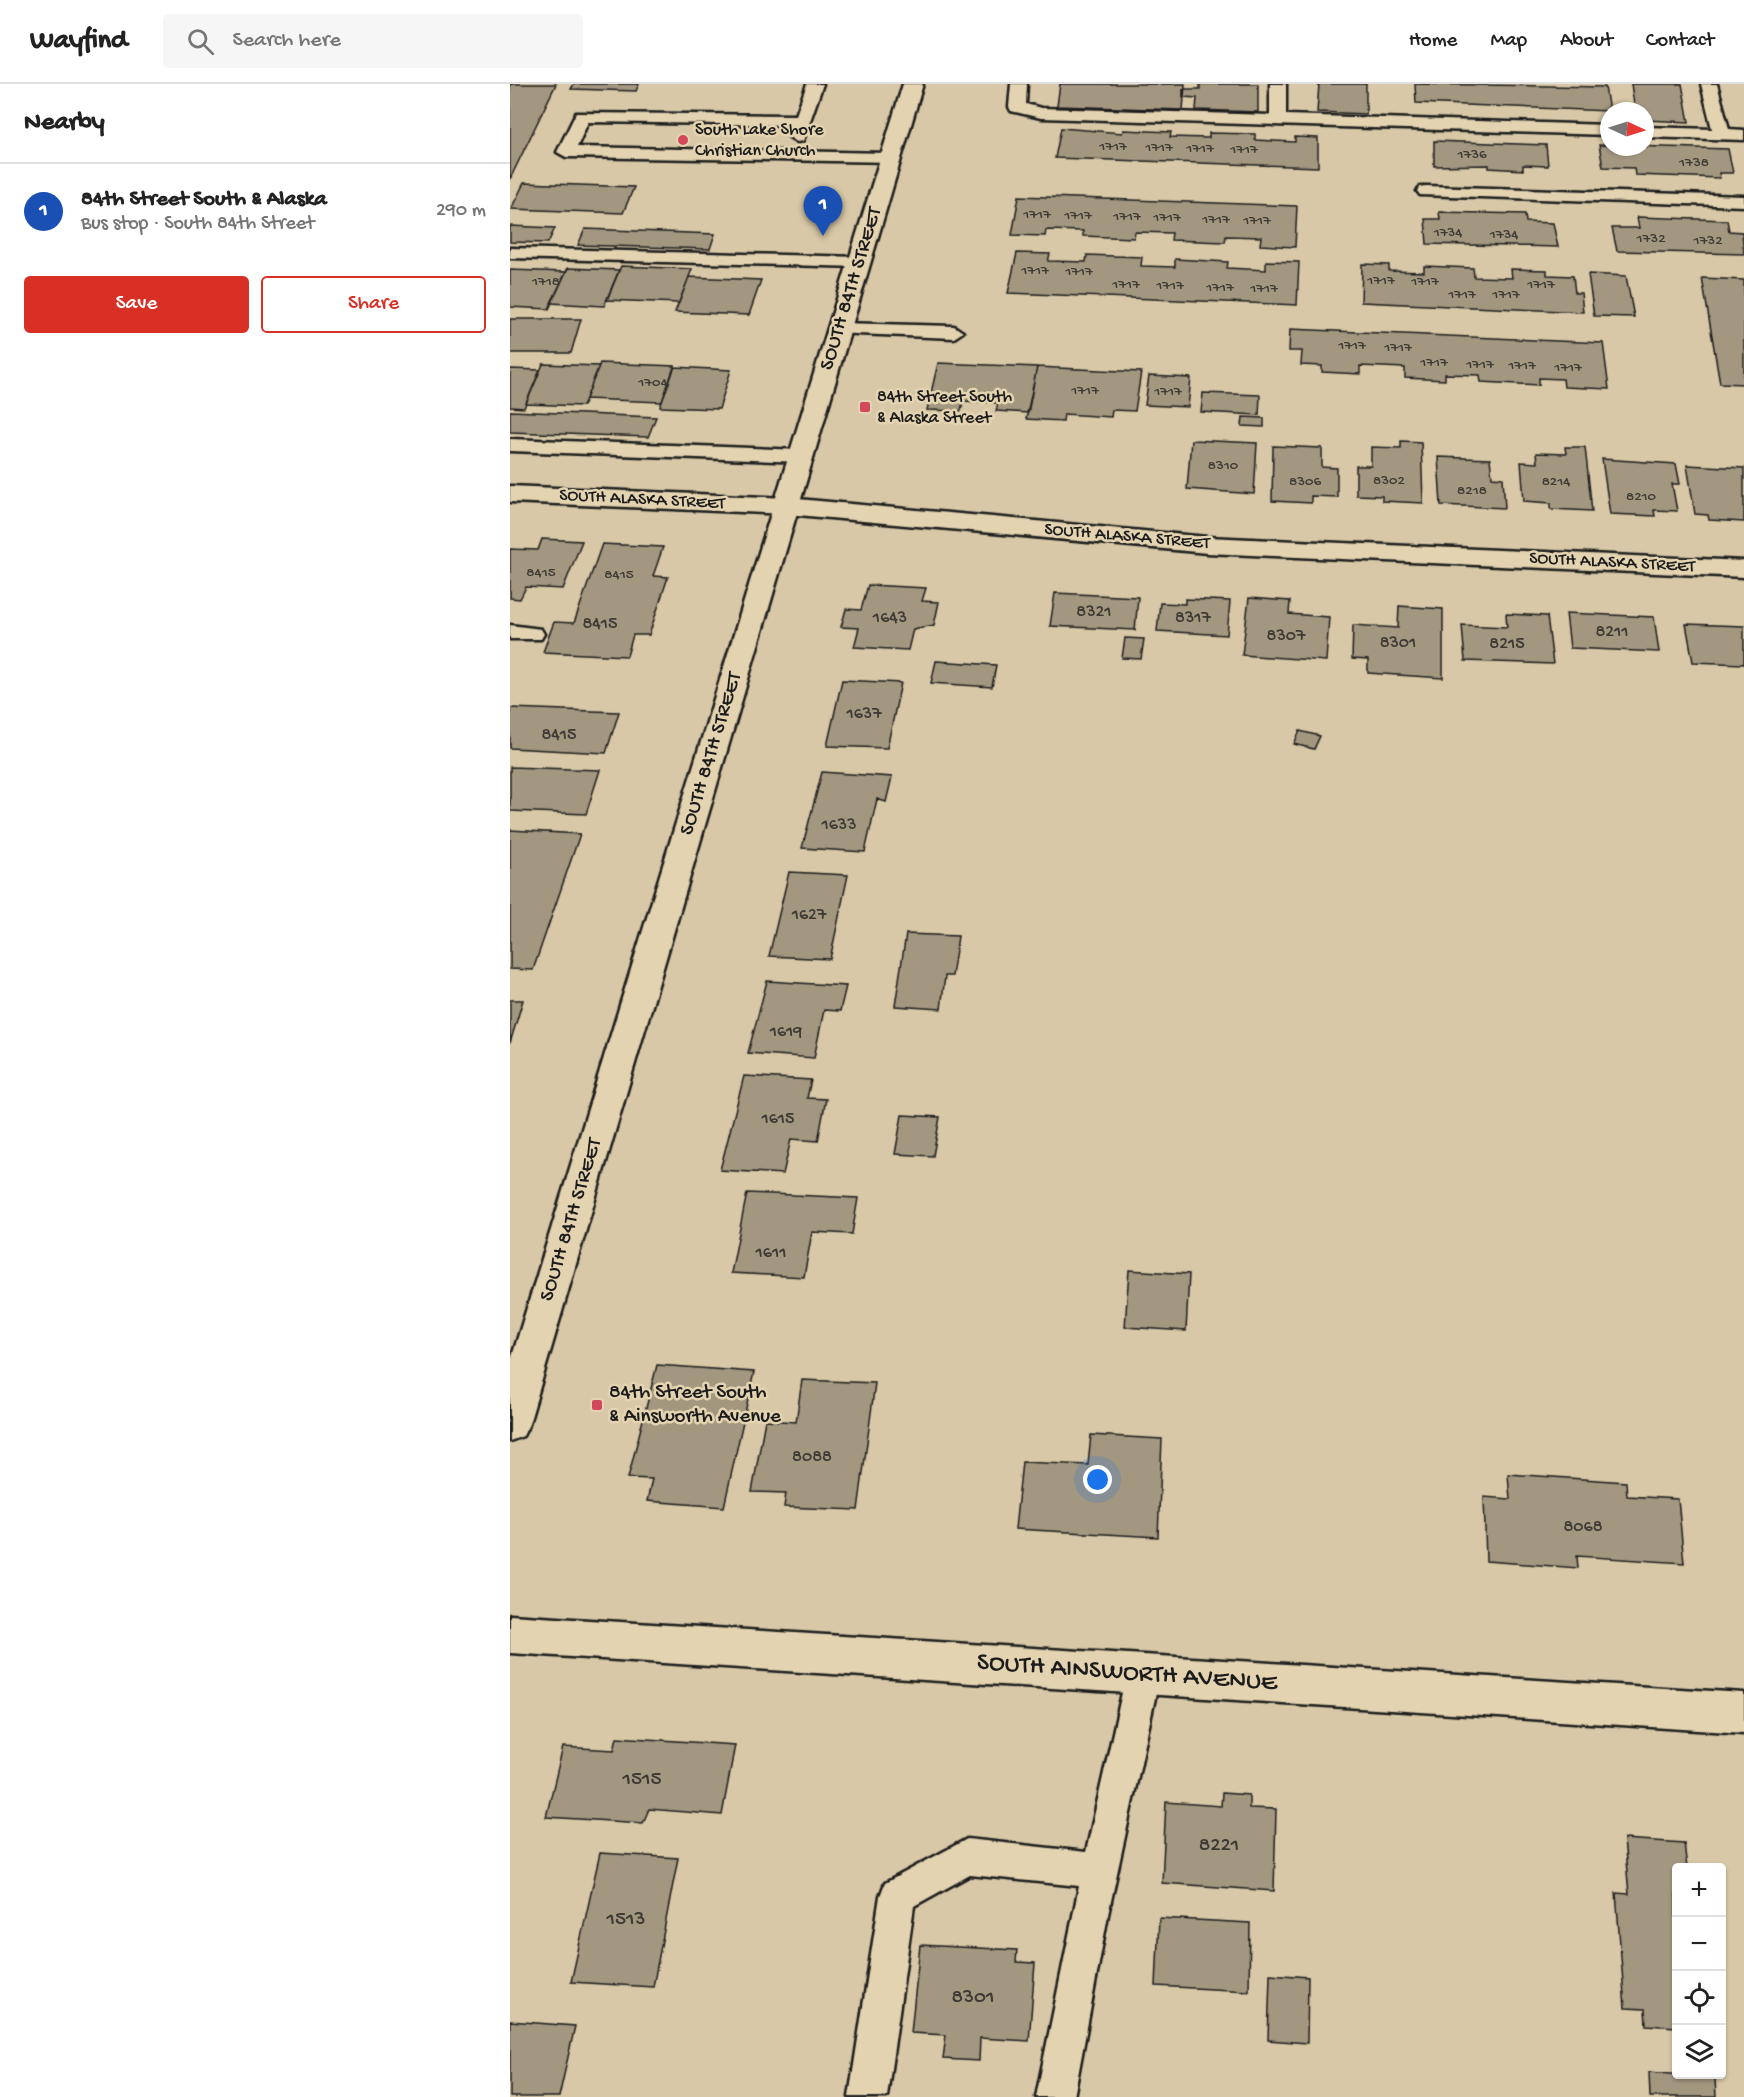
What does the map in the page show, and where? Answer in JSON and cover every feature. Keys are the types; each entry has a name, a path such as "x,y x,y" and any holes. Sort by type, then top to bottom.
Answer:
{"street":[{"name":"SOUTH 84TH STREET","path":"510,1424 913,84"},
{"name":"SOUTH ALASKA STREET","path":"510,494 787,506 1207,545 1744,569"},
{"name":"SOUTH AINSWORTH AVENUE","path":"510,1634 1744,1713"}],"lane":[{"path":"791,155 815,84"},
{"path":"1019,84 1017,108 1041,113 1600,130"},
{"path":"1278,84 1278,120"},
{"path":"1709,84 1722,134"},
{"path":"802,120 582,117 566,152 890,158"},
{"path":"1654,132 1744,135"},
{"path":"1426,191 1744,201"},
{"path":"510,253 860,262"},
{"path":"839,329 954,332"},
{"path":"510,445 802,456"},
{"path":"510,632 533,634"},
{"path":"1055,2097 1100,1871 1143,1675"},
{"path":"868,2097 898,1896 967,1857 1100,1871"}],"building":[{"path":"510,84 556,84 510,179"},
{"path":"574,84 639,84 636,91 571,89"},
{"path":"1060,84 1185,84 1183,110 1057,106"},
{"path":"1200,84 1258,84 1258,112 1196,110 1197,98 1183,97 1183,89 1200,89"},
{"path":"1319,84 1366,84 1366,114 1317,112"},
{"path":"1415,84 1605,87 1608,102 1600,102 1600,111 1416,103"},
{"path":"1631,84 1682,84 1689,122 1654,120 1654,102 1634,102"},
{"path":"1061,128 1122,133 1123,130 1171,132 1170,137 1209,138 1209,133 1255,134 1255,140 1295,142 1295,137 1318,138 1318,167 1055,158"},
{"path":"1434,141 1546,145 1548,166 1523,165 1523,170 1489,168 1489,165 1434,166"},
{"path":"1654,147 1728,149 1733,173 1719,173 1720,178 1635,175 1634,168 1603,167 1601,156 1654,156"},
{"path":"524,183 634,187 623,213 511,209"},
{"path":"1019,196 1297,206 1295,247 1260,245 1261,237 1226,236 1225,242 1171,240 1172,233 1135,232 1134,238 1083,236 1083,231 1046,230 1045,236 1012,235"},
{"path":"1439,212 1525,214 1526,222 1553,223 1558,247 1427,244 1425,219 1440,219"},
{"path":"1637,217 1727,220 1729,231 1742,232 1744,254 1617,251 1612,228 1639,228"},
{"path":"510,226 555,228 548,243 510,242"},
{"path":"585,229 715,234 710,249 578,245"},
{"path":"1017,253 1050,254 1048,261 1086,262 1087,255 1142,257 1141,266 1175,267 1175,259 1228,262 1227,268 1266,270 1266,261 1299,262 1297,305 1008,293"},
{"path":"1362,264 1389,265 1389,271 1424,272 1424,266 1473,268 1474,277 1512,278 1511,269 1547,270 1547,275 1573,276 1575,293 1581,293 1583,312 1361,302"},
{"path":"621,266 692,269 679,303 607,300"},
{"path":"568,268 619,270 604,306 551,303"},
{"path":"510,270 566,272 549,309 510,307"},
{"path":"1588,274 1626,276 1634,317 1594,316"},
{"path":"689,277 761,280 749,315 675,312"},
{"path":"1702,278 1744,280 1744,384 1720,383"},
{"path":"510,319 581,319 571,353 510,353"},
{"path":"1290,329 1603,343 1609,389 1564,387 1563,379 1539,378 1539,385 1481,382 1480,375 1445,374 1445,380 1405,378 1405,368 1360,366 1360,374 1322,372 1322,366 1301,365 1302,351 1289,351"},
{"path":"600,363 675,366 662,402 586,399"},
{"path":"938,363 1037,367 1028,413 996,411 998,403 963,401 961,411 927,410"},
{"path":"543,364 599,366 583,406 526,404"},
{"path":"674,367 731,370 719,409 660,407"},
{"path":"1037,367 1141,372 1135,411 1112,410 1111,417 1064,414 1063,421 1026,419"},
{"path":"510,369 540,370 524,408 510,407"},
{"path":"1149,376 1191,378 1188,407 1145,405"},
{"path":"1203,393 1260,395 1259,415 1201,412"},
{"path":"510,411 656,417 648,437 510,432"},
{"path":"1243,417 1264,418 1264,427 1242,426"},
{"path":"1191,440 1257,443 1254,494 1187,489"},
{"path":"1401,441 1421,442 1423,503 1382,501 1382,496 1356,495 1356,466 1371,466 1371,447 1401,448"},
{"path":"1273,446 1322,448 1322,467 1337,468 1337,497 1311,496 1311,503 1272,501"},
{"path":"1565,447 1585,447 1592,511 1551,509 1551,503 1524,501 1521,462 1537,463 1536,453 1566,454"},
{"path":"1438,457 1490,459 1492,477 1503,478 1505,508 1441,505"},
{"path":"1602,459 1676,464 1680,484 1672,484 1677,511 1654,510 1655,516 1610,514"},
{"path":"1687,465 1744,468 1744,522 1709,520 1708,515 1695,514"},
{"path":"542,539 582,541 563,589 526,587 520,599 510,598 510,549 538,550"},
{"path":"602,544 663,547 653,576 668,577 649,635 633,635 627,656 543,652 554,622 574,623"},
{"path":"868,585 926,588 922,601 939,602 934,625 913,629 908,650 854,647 859,628 841,627 846,609 861,610"},
{"path":"1055,593 1138,597 1135,630 1050,626"},
{"path":"1249,598 1290,601 1289,614 1329,617 1326,661 1242,655"},
{"path":"1185,599 1230,601 1227,635 1157,631 1160,603 1185,604"},
{"path":"1399,606 1443,609 1443,678 1368,673 1368,660 1352,659 1353,625 1398,628"},
{"path":"1566,613 1654,617 1659,652 1570,648"},
{"path":"1506,614 1547,616 1553,664 1465,661 1462,625 1507,627"},
{"path":"1686,624 1744,626 1744,664 1693,662"},
{"path":"1125,638 1144,639 1141,659 1122,658"},
{"path":"936,661 996,665 992,687 931,683"},
{"path":"842,680 901,683 887,748 827,746"},
{"path":"510,708 619,712 606,753 510,748"},
{"path":"1300,731 1320,736 1314,749 1294,744"},
{"path":"510,767 600,770 586,814 510,811"},
{"path":"822,772 892,777 886,802 877,799 865,852 802,848"},
{"path":"510,830 580,834 533,970 510,969"},
{"path":"789,872 848,875 830,959 769,956"},
{"path":"906,934 958,936 952,976 945,976 941,1009 895,1006"},
{"path":"767,981 846,986 840,1011 824,1010 814,1058 748,1053"},
{"path":"510,1000 523,1000 510,1043"},
{"path":"744,1076 811,1080 807,1098 826,1099 818,1141 791,1139 783,1174 720,1170"},
{"path":"902,1115 940,1117 933,1156 895,1154"},
{"path":"747,1193 858,1198 852,1234 812,1232 804,1277 731,1273"},
{"path":"1129,1270 1189,1274 1186,1331 1125,1327"},
{"path":"657,1365 754,1372 724,1507 647,1501 652,1479 628,1478"},
{"path":"802,1380 875,1383 858,1510 784,1507 786,1493 752,1492 765,1420 796,1422"},
{"path":"1091,1435 1162,1439 1158,1537 1015,1529 1022,1462 1088,1465"},
{"path":"1508,1474 1626,1482 1627,1496 1678,1499 1684,1563 1577,1556 1578,1568 1486,1561 1484,1497 1510,1499"},
{"path":"617,1737 735,1745 722,1815 649,1809 643,1823 546,1817 563,1747 614,1750"},
{"path":"1222,1793 1249,1795 1249,1808 1276,1809 1274,1891 1162,1883 1166,1802 1221,1806"},
{"path":"1624,1839 1684,1843 1686,1863 1672,1863 1672,2027 1646,2025 1645,2009 1625,2008 1616,1893 1629,1894"},
{"path":"600,1853 678,1858 653,1987 571,1982"},
{"path":"1159,1918 1250,1923 1249,1991 1156,1986"},
{"path":"920,1945 1017,1950 1016,1962 1035,1963 1029,2041 980,2038 979,2061 943,2059 946,2035 911,2033"},
{"path":"1270,1974 1308,1977 1307,2043 1268,2040"},
{"path":"510,2021 575,2026 559,2097 510,2097"},
{"path":"1649,2072 1672,2074 1672,2079 1715,2079 1716,2097 1650,2097"}],"place":[{"name":"South Lake Shore Christian Church","path":"683,140"},
{"name":"84th Street South & Alaska","path":"823,236"},
{"name":"84th Street South & Alaska Street","path":"865,407"},
{"name":"84th Street South & Ainsworth Avenue","path":"597,1405"}]}
